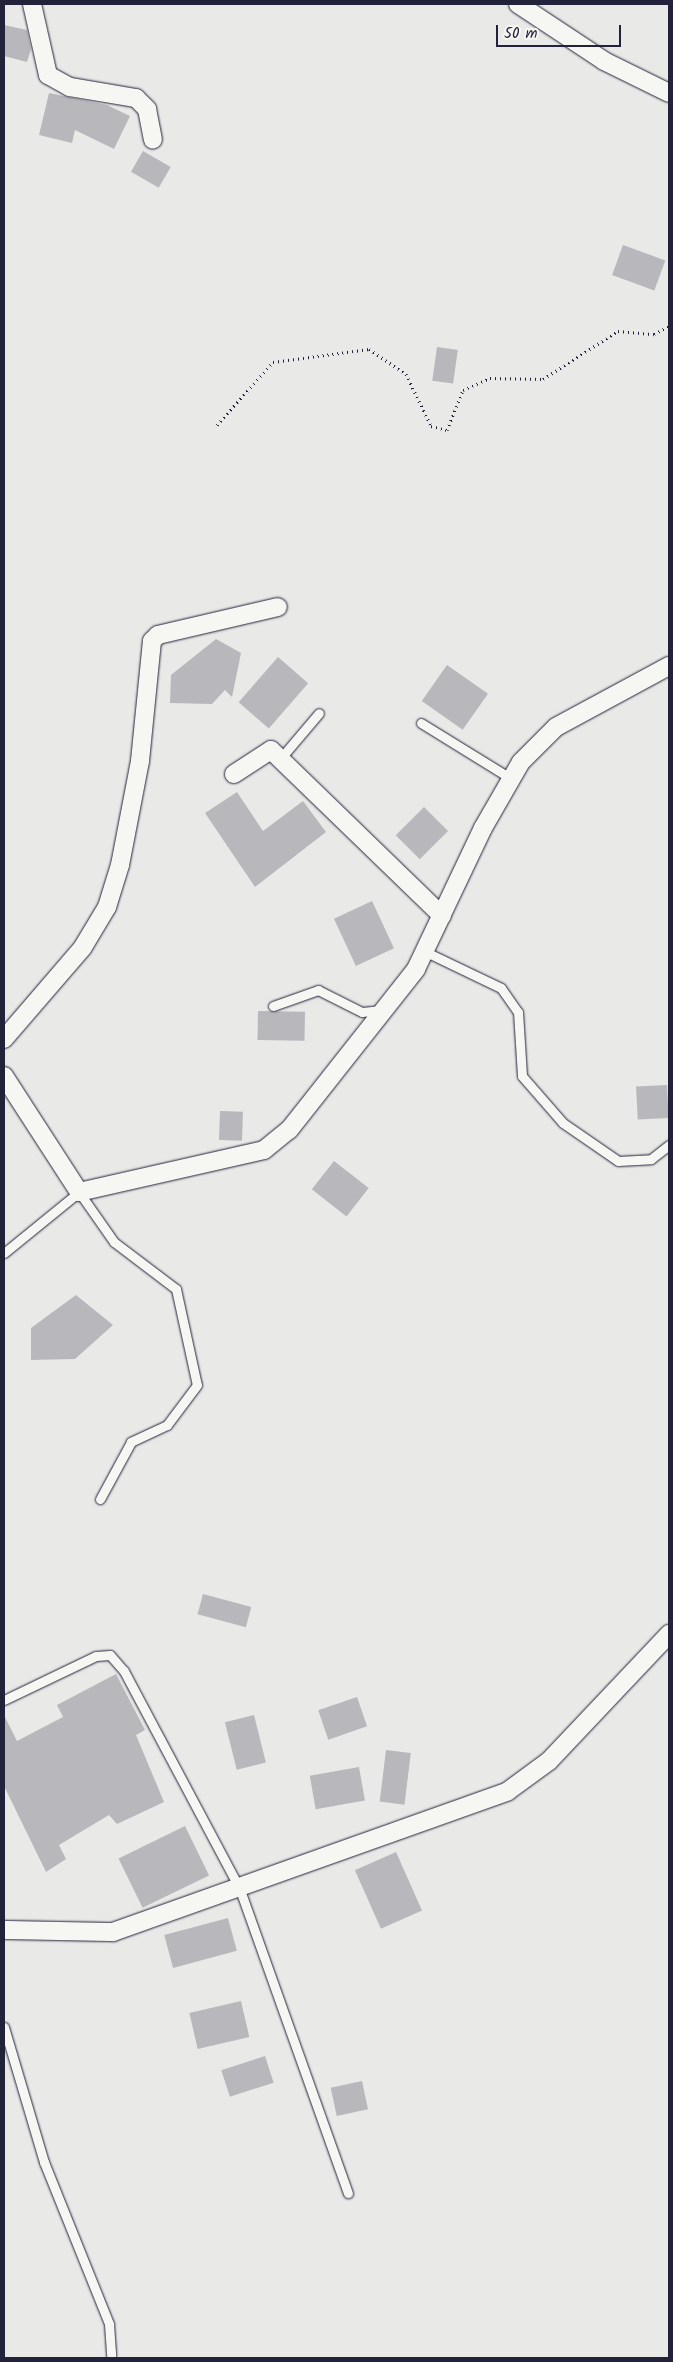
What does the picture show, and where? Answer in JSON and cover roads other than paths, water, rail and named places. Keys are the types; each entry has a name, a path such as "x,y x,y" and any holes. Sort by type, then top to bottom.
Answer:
{"street":[{"path":"32,4 48,75 70,87 136,98 147,109 153,139"},
{"path":"518,4 604,61 669,93"},
{"path":"4,1039 83,947 107,907 120,865 140,761 152,641 158,635 278,608"},
{"path":"4,1076 79,1192 264,1150 290,1130 426,952 510,778 556,728 669,666"},
{"path":"234,774 270,750 442,916"},
{"path":"4,1930 113,1932 467,1809 524,1782 669,1634"}],"lane":[{"path":"280,759 319,713"},
{"path":"421,723 510,778"},
{"path":"426,952 501,988 518,1012 522,1076 562,1123 618,1161 651,1159 669,1145"},
{"path":"273,1006 318,990 362,1012 383,1010"},
{"path":"4,1253 79,1192 114,1242 176,1289 197,1384 167,1425 131,1442 100,1498"},
{"path":"4,1700 96,1656 110,1655 124,1670 239,1888 348,2193"},
{"path":"4,2027 44,2162 109,2324 111,2355"}]}
